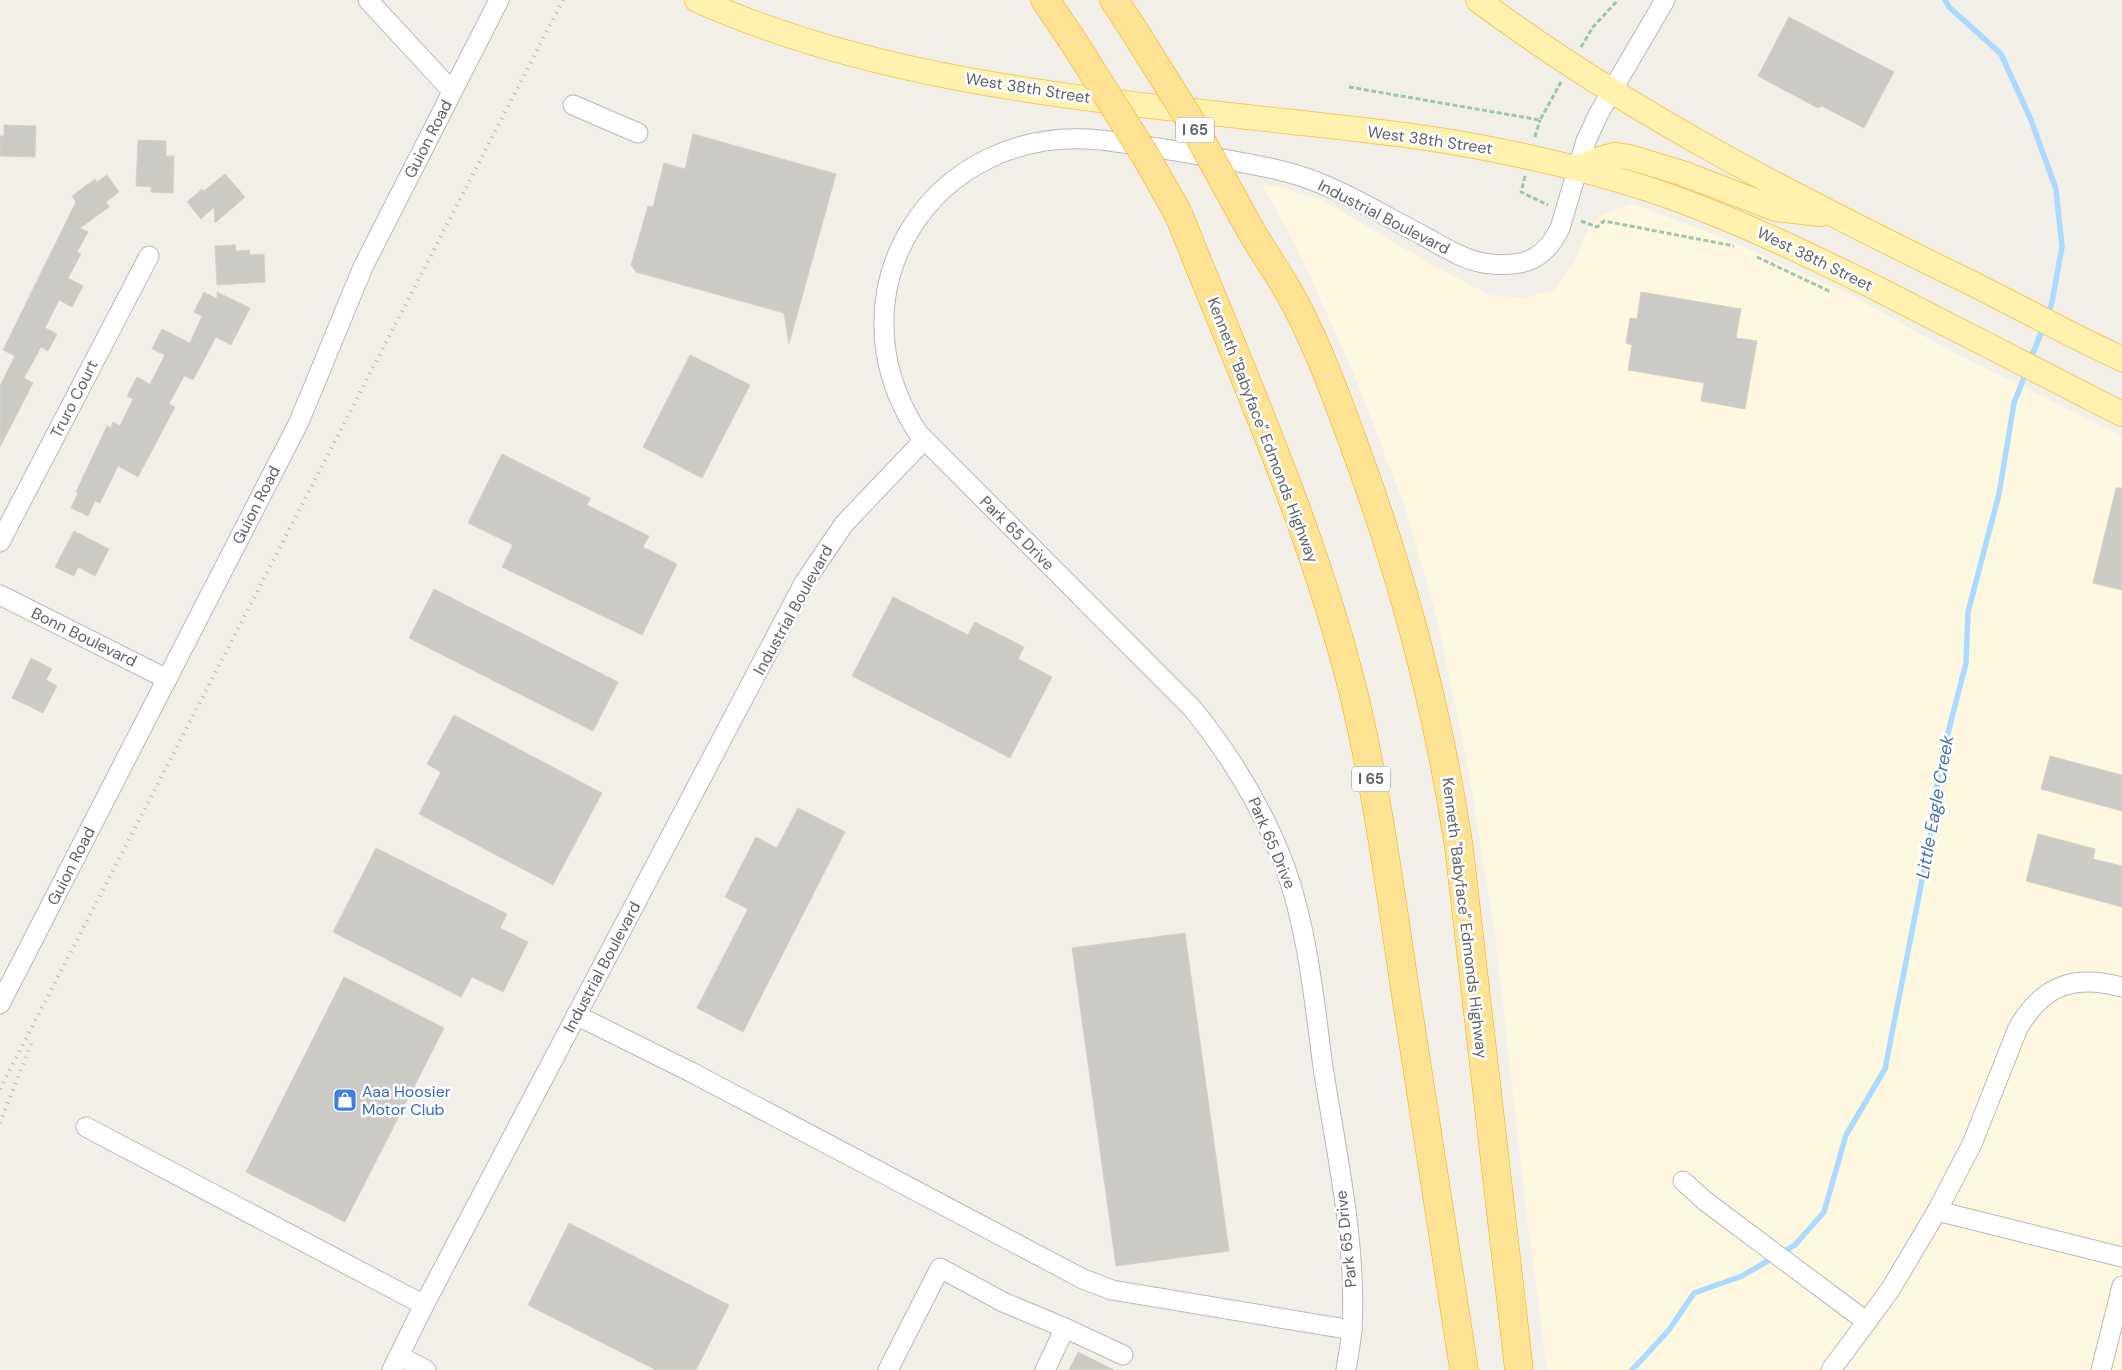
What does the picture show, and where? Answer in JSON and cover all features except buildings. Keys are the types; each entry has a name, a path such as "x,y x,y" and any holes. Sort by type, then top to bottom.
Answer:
{"highway":[{"name":"Kenneth \"Babyface\" Edmonds Highway","path":"1046,0 1130,131 1178,214 1264,422 1310,546 1337,632 1355,702 1385,852 1464,1370"},
{"name":"Kenneth \"Babyface\" Edmonds Highway","path":"1114,0 1190,120 1251,231 1296,305 1342,414 1383,524 1423,662 1454,812 1519,1370"}],"main road":[{"name":"West 38th Street","path":"697,0 782,33 860,57 913,70 1059,94 1395,134 1494,149 1576,168 1677,199 1754,230 1956,329 2113,410"},
{"path":"1478,0 1613,92 1736,163 1834,215 2119,358"},
{"path":"1576,168 1614,155 1629,157 1682,173 1776,209 1834,215"}],"street":[{"path":"368,0 452,91"},
{"name":"Guion Road","path":"0,1004 299,422 363,267 499,0"},
{"name":"Industrial Boulevard","path":"395,1363 576,1015 813,567 856,510 924,440 908,418 900,402 886,358 884,312 892,268 907,235 934,198 954,179 1003,151 1049,139 1099,140 1149,146 1276,169 1307,178 1338,191 1466,258 1477,262 1502,265 1525,263 1545,251 1554,241 1560,228 1576,168 1586,141 1599,113 1665,0"},
{"path":"573,104 638,133"},
{"name":"Truro Court","path":"0,542 149,256"},
{"name":"Park 65 Drive","path":"924,440 1192,708 1216,737 1259,807 1293,890 1305,943 1347,1228 1352,1282 1352,1330 1346,1370"},
{"name":"Bonn Boulevard","path":"0,595 167,678"},
{"path":"1831,1370 1890,1290 1937,1211 1972,1144 2018,1028 2028,1011 2044,994 2076,982 2106,982 2122,987"},
{"path":"576,1015 691,1072 1083,1279 1112,1290 1352,1330"},
{"path":"86,1127 424,1305"},
{"path":"1683,1181 1705,1201 1867,1322"},
{"path":"1937,1211 2122,1257"},
{"path":"888,1370 940,1268 1003,1302 1124,1355"},
{"path":"2101,1370 2122,1286"},
{"path":"1044,1370 1065,1328"},
{"path":"395,1363 426,1370"}],"path":[{"path":"1582,46 1593,27 1618,0"},
{"path":"1349,87 1540,120"},
{"path":"1536,135 1540,120 1558,88"},
{"path":"1522,188 1521,192 1532,198"},
{"path":"1591,225 1597,227 1604,221 1734,247"},
{"path":"1752,255 1839,296"}],"shaded area":[{"path":"1263,186 1276,186 1322,200 1429,263 1489,295 1522,298 1554,290 1574,263 1591,225 1601,215 1632,204 1721,237 1847,293 1949,350 2122,436 2122,1370 1547,1370 1526,1209 1494,926 1467,762 1437,618 1404,504 1354,374 1299,252"}],"waterway":[{"name":"Little Eagle Creek","path":"1945,0 1949,7 2001,54 2031,120 2056,189 2062,247 2052,302 2047,317"},
{"name":"Little Eagle Creek","path":"2030,361 2044,325"},
{"name":"Little Eagle Creek","path":"1632,1370 1669,1330 1694,1293 1742,1276 1795,1245 1824,1212 1846,1135 1885,1069 1930,839 1940,764 1966,663 1968,612 1999,494 2014,403 2026,372"}],"railway":[{"path":"0,1089 563,0"},
{"path":"0,1123 33,1039"}],"place":[{"name":"Aaa Hoosier Motor Club","path":"345,1100"}]}
